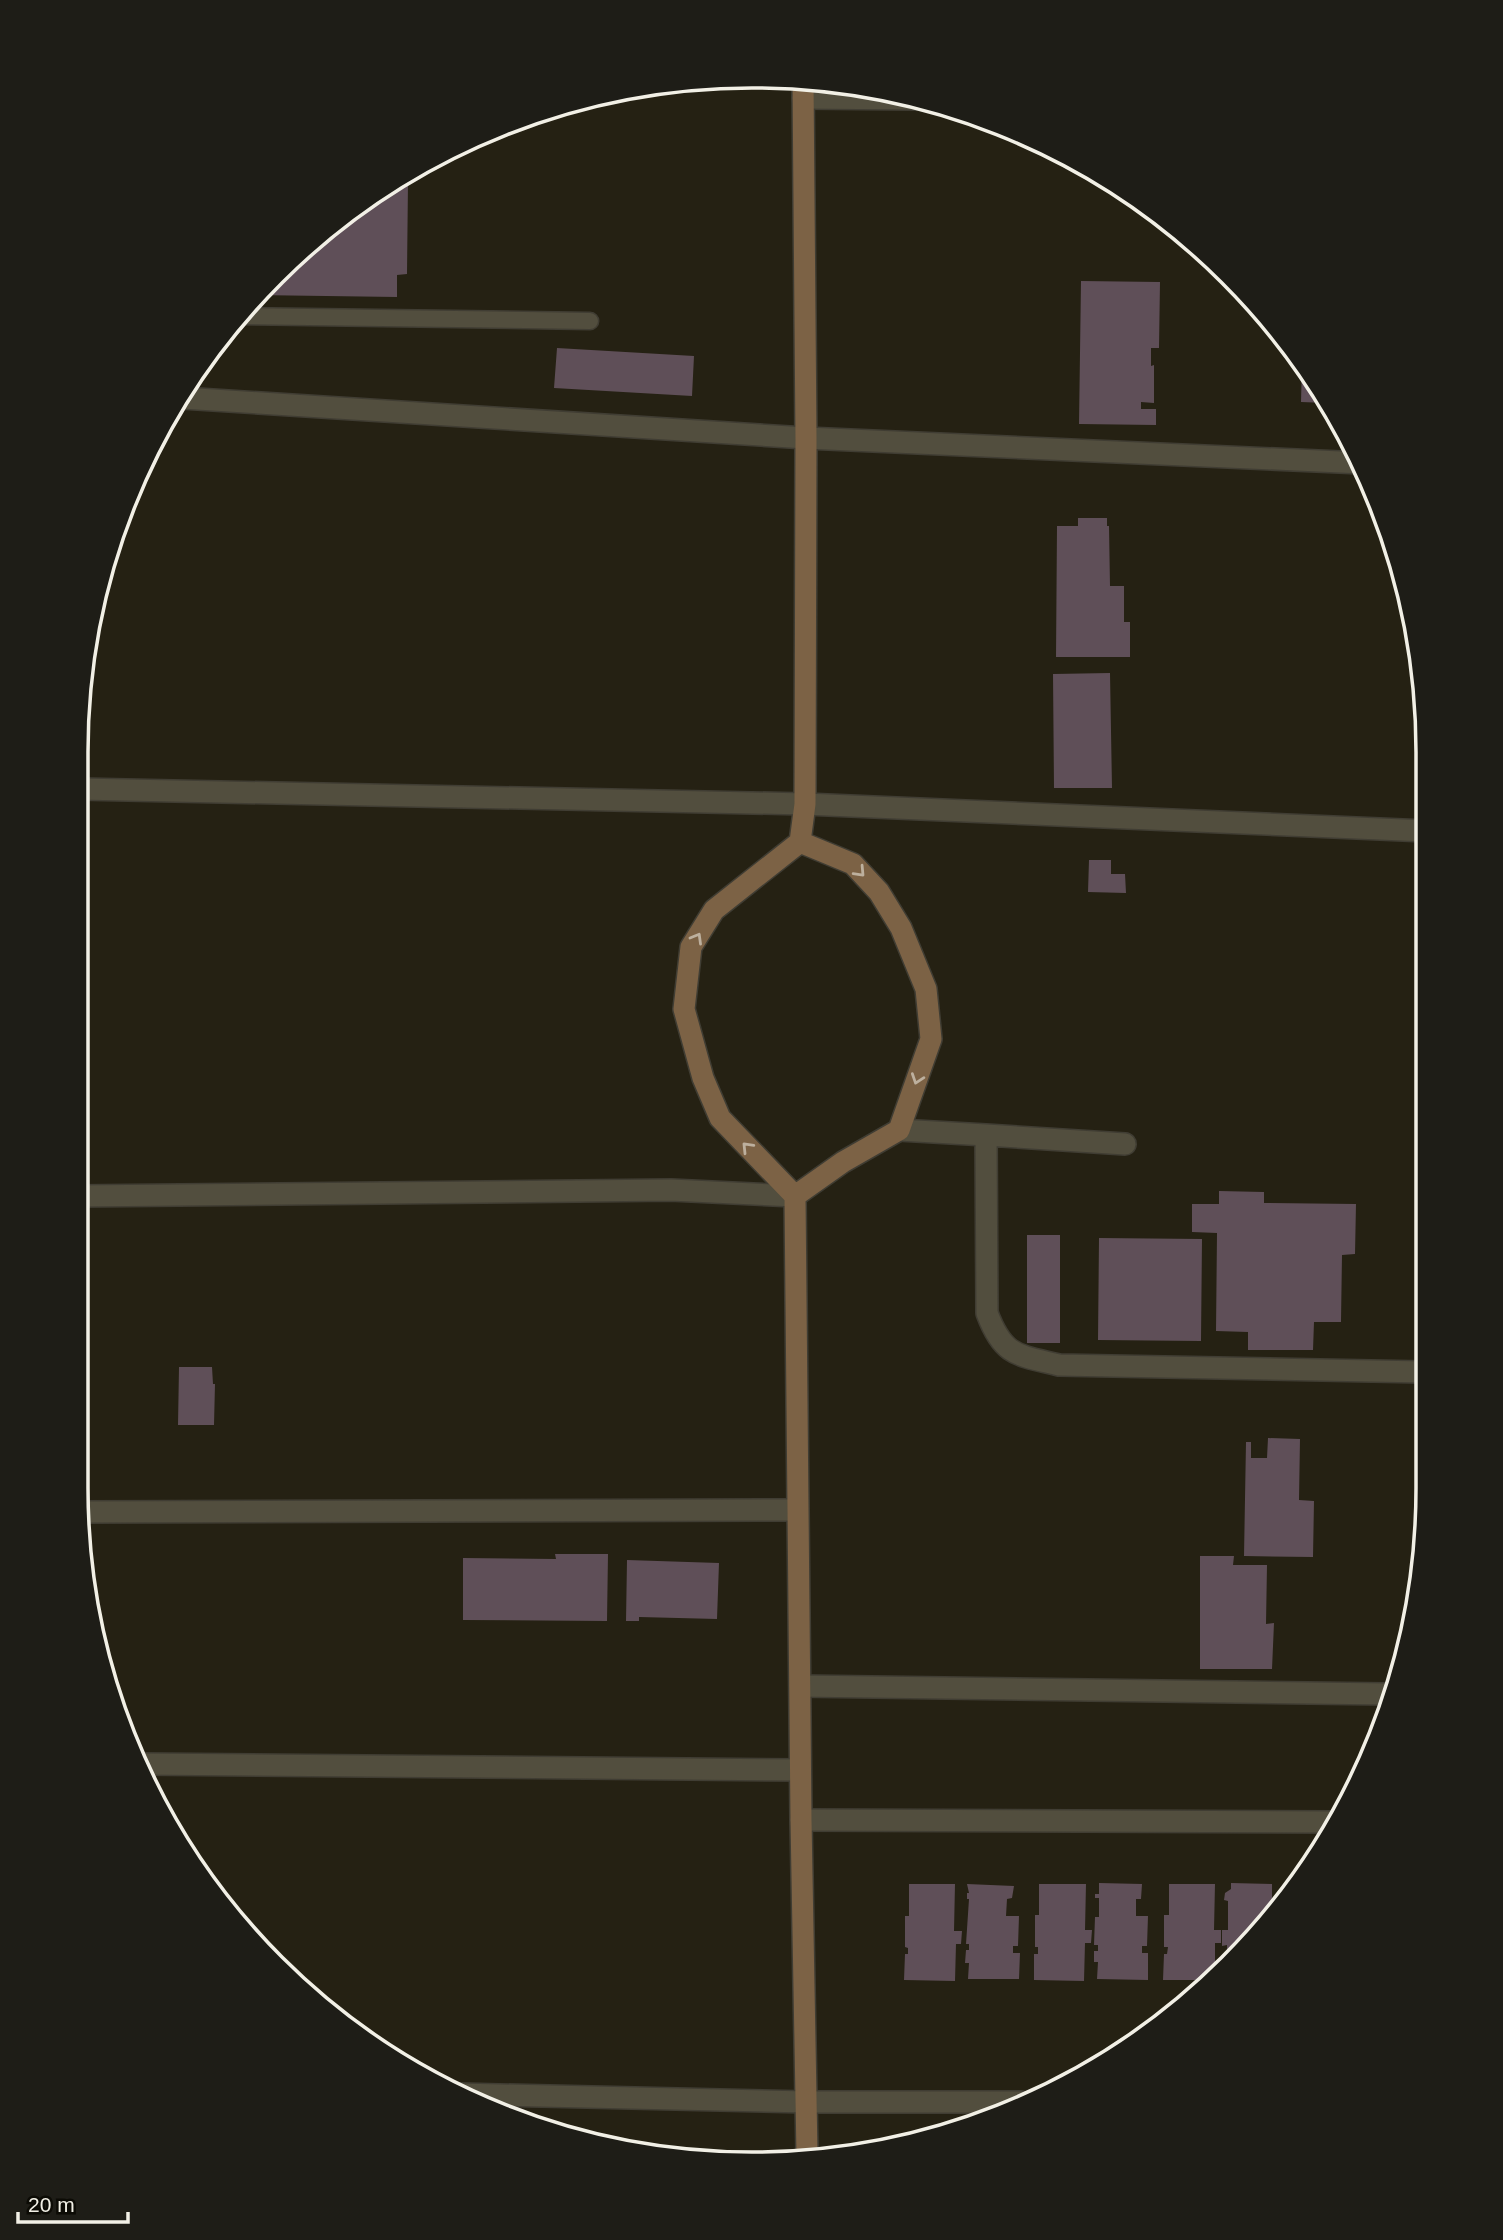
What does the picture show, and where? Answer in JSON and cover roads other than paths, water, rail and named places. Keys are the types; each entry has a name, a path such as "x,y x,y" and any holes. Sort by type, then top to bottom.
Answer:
{"street":[{"path":"803,90 805,804 800,842 714,910 691,947 684,1009 704,1078 720,1118 795,1196 800,1770 807,2150"},
{"path":"189,398 806,438 1349,462"},
{"path":"88,789 805,804 1416,831"},
{"path":"800,842 853,864 879,892 901,928 926,989 931,1039 899,1130"},
{"path":"88,1196 671,1190 795,1196 843,1162 899,1130 1125,1144"},
{"path":"986,1135 986,1313 995,1336 1017,1355 1059,1366 1416,1372"},
{"path":"89,1513 797,1510"},
{"path":"800,1686 1382,1694"},
{"path":"148,1764 800,1770"},
{"path":"801,1819 1326,1822"},
{"path":"481,2094 807,2102 1006,2102"}],"lane":[{"path":"250,316 590,321"}]}
